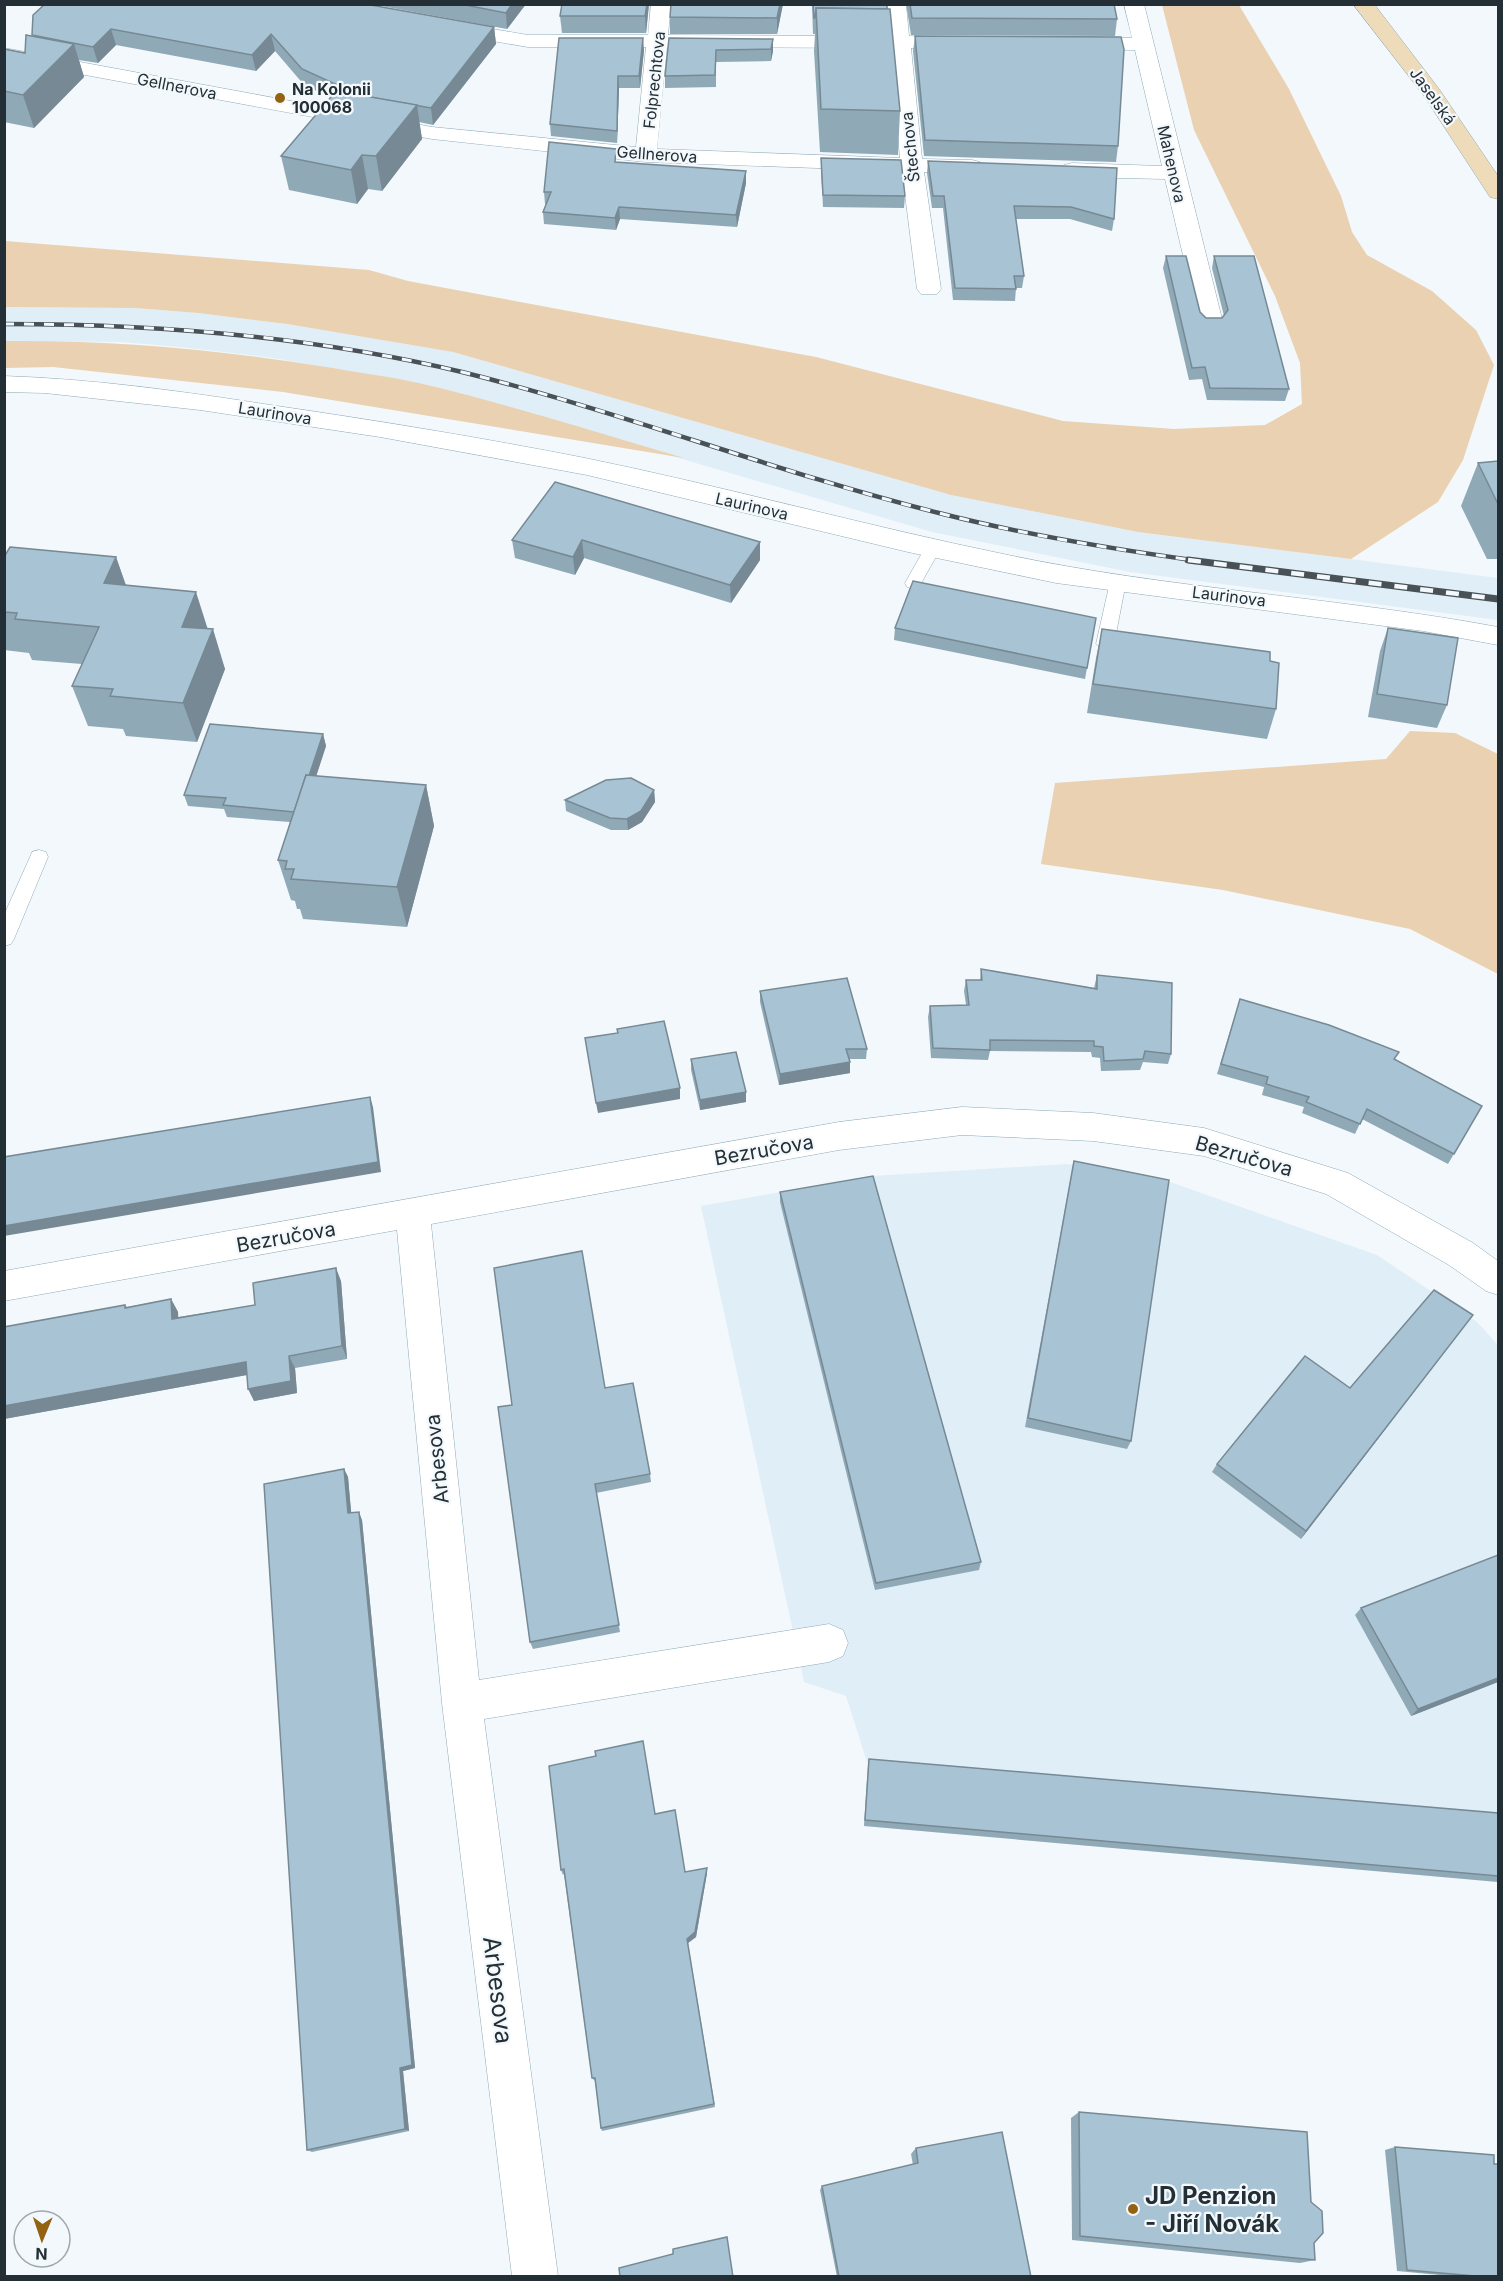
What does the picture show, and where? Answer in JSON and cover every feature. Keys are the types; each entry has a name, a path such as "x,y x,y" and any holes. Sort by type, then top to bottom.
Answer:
{"street":[{"name":"Folprechtova","path":"646,155 661,4"},
{"name":"Štechova","path":"896,4 912,166 929,289"},
{"name":"Mahenova","path":"1134,4 1210,323"},
{"name":"Jaselská","path":"1363,4 1432,93 1498,192"},
{"path":"435,25 528,41 981,42"},
{"path":"1063,43 1144,44"},
{"name":"Gellnerova","path":"4,54 432,133 646,155 995,168"},
{"path":"1055,170 1174,173"},
{"name":"Laurinova","path":"4,384 45,385 200,402 380,429 587,467 933,548 1056,574 1423,622 1498,636"},
{"name":"Bezručova","path":"4,1286 413,1215 839,1136 962,1121 1031,1122 1093,1127 1204,1142 1336,1183 1461,1254 1498,1280"},
{"name":"Arbesova","path":"413,1215 462,1703 535,2277"},
{"path":"462,1703 829,1643"}],"lane":[{"path":"913,583 933,548"},
{"path":"1105,644 1118,582"},
{"path":"4,939 39,857"}],"shaded area":[{"path":"1162,5 1239,5 1289,89 1341,196 1352,232 1367,255 1432,291 1476,330 1494,365 1463,460 1438,502 1351,559 1138,532 951,495 453,352 287,324 198,313 135,308 5,307 5,241 369,270 408,281 816,357 1063,421 1174,429 1265,425 1302,404 1300,363 1275,296 1194,130"},
{"path":"4,307 135,308 198,313 287,324 453,352 951,495 1138,532 1498,578 1498,620 1130,572 932,532 429,385 267,357 180,347 121,342 5,341"},
{"path":"4,341 87,342 170,347 395,378 558,420 684,458 283,392 53,367 5,368"},
{"path":"1410,731 1455,733 1498,754 1498,974 1410,929 1223,890 1041,864 1055,783 1386,759"},
{"path":"1067,1164 1173,1183 1377,1255 1477,1322 1498,1345 1498,1882 864,1826 868,1765 846,1696 804,1682 701,1206 872,1176"}],"building":[{"path":"45,4 365,4 494,27 431,108 352,94 353,92 302,69 271,34 252,55 111,29 93,47 32,35 33,15"},
{"path":"460,4 512,4 506,13"},
{"path":"562,4 647,4 645,16 560,16"},
{"path":"671,4 780,4 777,18 670,17"},
{"path":"813,4 887,4 887,9 816,8 814,18"},
{"path":"910,4 1114,4 1117,19 912,18"},
{"path":"816,8 890,9 900,111 821,109"},
{"path":"26,35 74,44 23,95 4,91 4,49 25,53"},
{"path":"915,36 1121,37 1124,49 1118,146 925,140"},
{"path":"559,38 643,38 639,76 618,76 617,131 550,124"},
{"path":"669,38 773,39 771,49 716,50 715,75 665,76"},
{"path":"336,91 417,105 376,156 362,155 351,170 281,156"},
{"path":"549,142 616,149 615,162 746,171 736,215 619,207 615,218 543,212 551,192 544,192"},
{"path":"821,158 901,160 905,196 823,195"},
{"path":"928,161 1117,168 1114,219 1071,207 1014,206 1024,276 1014,276 1016,289 955,288 944,196 933,196"},
{"path":"1166,256 1186,256 1200,312 1206,318 1222,318 1228,310 1214,256 1254,256 1289,389 1210,388 1205,367 1192,368"},
{"path":"1498,461 1498,504 1478,463"},
{"path":"555,482 760,542 730,585 582,540 573,557 512,540"},
{"path":"10,547 116,557 104,583 196,592 182,627 213,629 183,703 110,696 113,689 72,686 99,627 15,619 17,613 4,612 4,557"},
{"path":"913,581 1096,618 1087,668 895,628"},
{"path":"1388,628 1458,638 1447,705 1377,694"},
{"path":"1102,629 1270,652 1270,661 1279,663 1276,709 1093,684"},
{"path":"210,724 323,734 294,812 223,805 226,798 184,795"},
{"path":"306,775 426,785 397,887 291,879 294,869 285,869 287,861 278,860"},
{"path":"631,778 654,790 641,811 627,819 610,818 565,800 606,780"},
{"path":"981,969 1097,989 1097,975 1172,983 1171,1054 1145,1051 1143,1059 1104,1061 1103,1047 1094,1046 1094,1041 990,1040 990,1050 933,1048 930,1006 969,1005 966,980 982,980"},
{"path":"847,978 867,1049 846,1049 850,1062 780,1074 760,991"},
{"path":"1240,999 1329,1025 1399,1052 1394,1059 1482,1106 1454,1154 1367,1109 1360,1124 1306,1102 1309,1097 1266,1084 1268,1077 1221,1064"},
{"path":"664,1021 680,1088 596,1103 585,1038 618,1033 617,1029"},
{"path":"736,1052 746,1092 700,1100 691,1059"},
{"path":"370,1097 378,1162 4,1226 4,1157"},
{"path":"1074,1161 1169,1180 1131,1441 1028,1418"},
{"path":"873,1176 981,1562 876,1583 780,1192"},
{"path":"582,1251 605,1388 633,1383 650,1474 595,1484 619,1625 530,1642 498,1407 512,1405 494,1268"},
{"path":"336,1268 342,1346 289,1356 291,1381 248,1389 246,1362 4,1406 4,1327 171,1299 172,1319 255,1305 253,1283"},
{"path":"1434,1290 1473,1315 1306,1531 1217,1464 1305,1356 1350,1388"},
{"path":"344,1469 348,1513 359,1512 412,2065 400,2068 405,2129 307,2150 264,1484"},
{"path":"1498,1555 1498,1678 1418,1709 1361,1608"},
{"path":"643,1741 655,1814 675,1810 685,1872 707,1868 695,1932 687,1939 714,2104 601,2128 595,2078 592,2078 564,1869 561,1870 549,1766 596,1756 595,1751"},
{"path":"869,1759 1498,1813 1498,1876 865,1820"},
{"path":"1079,2112 1307,2132 1311,2202 1322,2211 1323,2233 1314,2243 1315,2260 1080,2236"},
{"path":"1002,2132 1031,2277 839,2277 822,2186 918,2163 916,2148"},
{"path":"1395,2147 1494,2155 1494,2164 1498,2164 1498,2277 1407,2270"},
{"path":"727,2237 733,2277 620,2277 619,2268 673,2254 673,2249"}],"railway":[{"path":"4,324 119,326 234,334 348,349 405,360 462,372 582,405 819,480 939,513 1069,541 1199,561"},
{"path":"1188,560 1498,599"}],"place":[{"name":"Na Kolonii 100068","path":"280,98"},
{"name":"JD Penzion - Jiří Novák","path":"1133,2209"}]}
